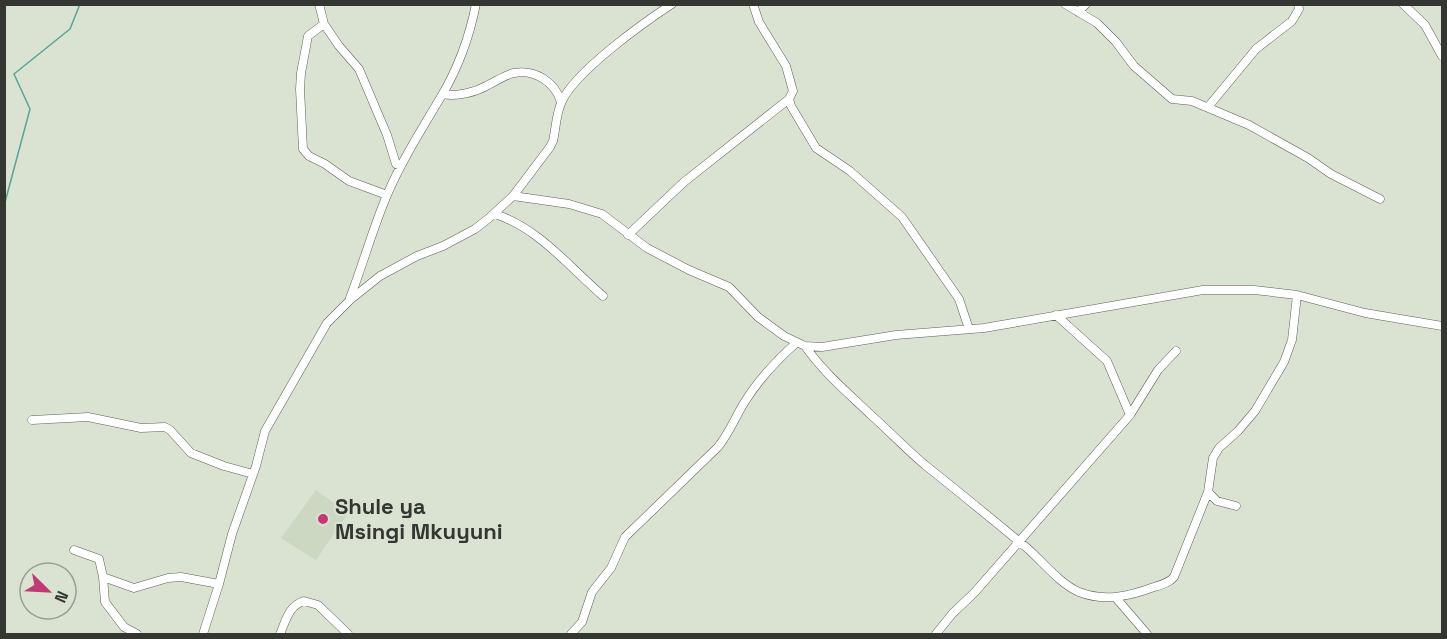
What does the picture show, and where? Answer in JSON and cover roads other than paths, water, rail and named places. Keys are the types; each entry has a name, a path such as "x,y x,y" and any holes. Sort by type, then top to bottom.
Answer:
{"street":[{"path":"319,4 324,24 359,69 390,142 396,164 401,166"},
{"path":"350,300 387,195 433,107 443,94 467,37 476,4"},
{"path":"203,634 261,442 271,419 327,323 350,300 380,276 475,229 495,214 513,196 553,141 561,102 575,82 634,30 672,4"},
{"path":"628,235 689,177 789,99 793,91 786,66 759,22 753,4"},
{"path":"1065,4 1097,24 1116,42 1134,66 1172,99 1192,101 1208,107 1267,135 1331,174 1380,199"},
{"path":"1078,12 1086,4"},
{"path":"1208,107 1256,49 1292,21 1297,14 1298,4"},
{"path":"1403,4 1425,25 1443,56"},
{"path":"324,24 308,36 302,65 300,89 303,149 309,156 349,181 387,195"},
{"path":"443,94 450,95 480,89 512,73 522,72 544,78 555,87 561,102"},
{"path":"789,99 816,148 850,171 902,217 959,299 969,329"},
{"path":"513,196 569,204 592,210 609,219 628,235 661,256 729,287 758,317 796,343 805,346 822,347 896,335 969,329 1203,290 1254,290 1297,295 1365,314 1443,326"},
{"path":"495,214 518,223 537,235 603,296"},
{"path":"805,346 837,383 924,464 1075,590 1092,596 1116,598 1139,593 1171,580 1208,492 1214,458 1219,448 1255,411 1284,362 1292,340 1297,295"},
{"path":"1056,315 1107,361 1130,416"},
{"path":"571,634 582,622 595,585 611,568 626,537 718,447 727,436 751,392 771,367 796,343"},
{"path":"936,634 1130,416 1158,370 1176,351"},
{"path":"32,420 88,417 141,428 165,427 191,453 253,474"},
{"path":"1208,492 1217,501 1236,506"},
{"path":"74,550 99,559 105,602 119,622 137,634"},
{"path":"103,577 134,588 168,578 181,577 219,584"},
{"path":"1116,598 1147,634"},
{"path":"281,634 285,620 299,602 308,602 324,610 348,634"}],"waterway":[{"path":"4,206 30,109 14,74 70,29 80,4"}],"place":[{"name":"Shule ya Msingi Mkuyuni","path":"323,519"}]}
